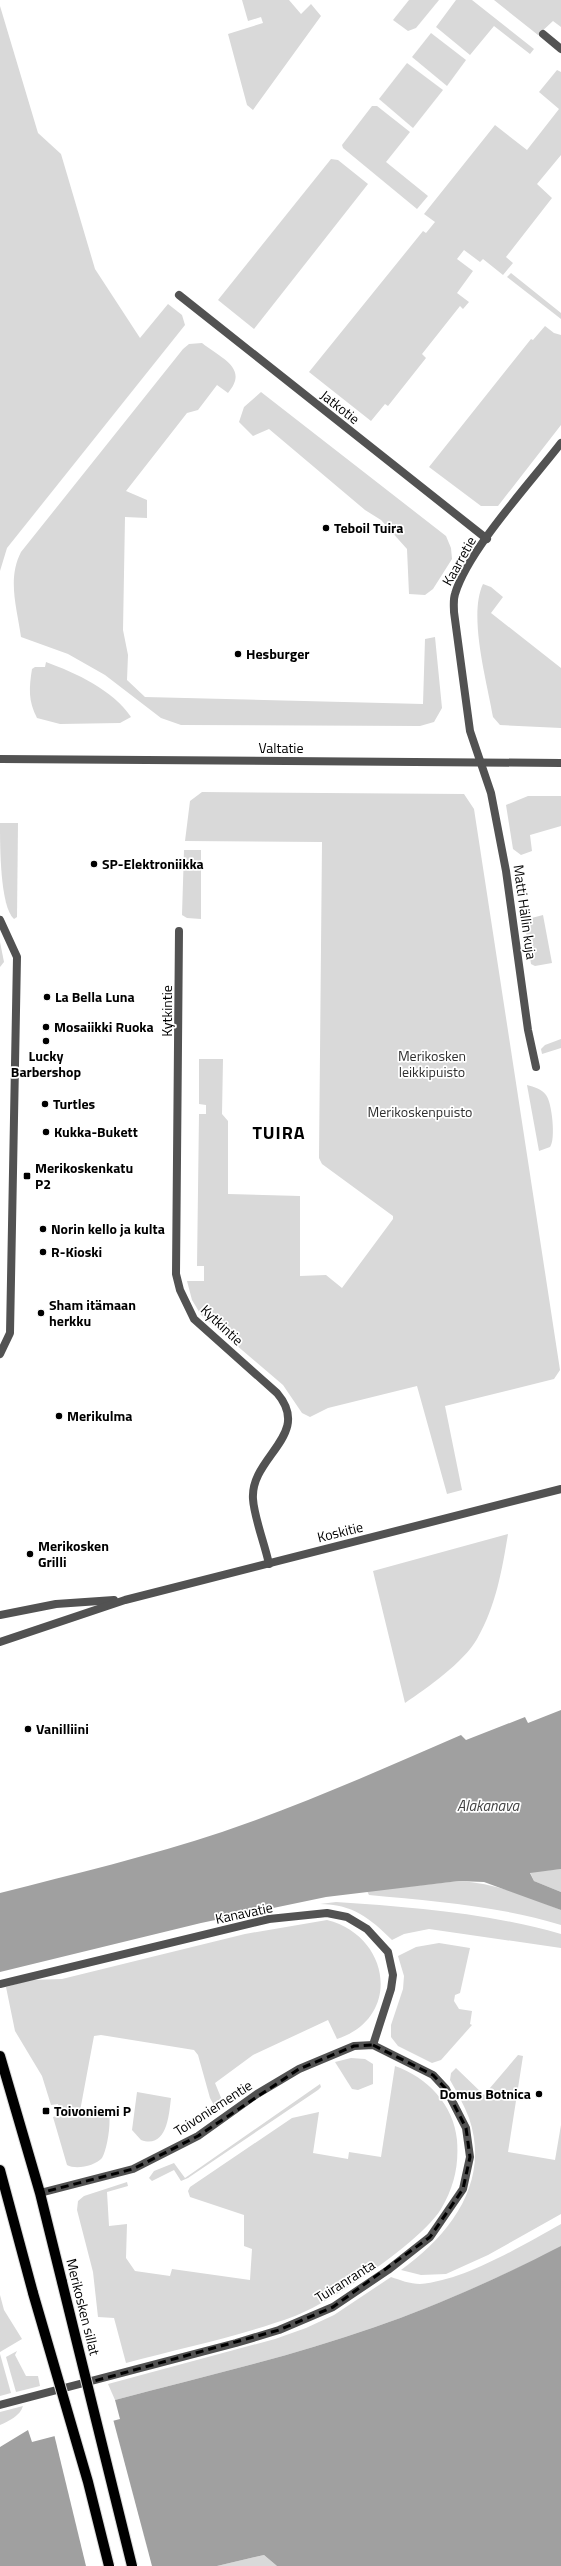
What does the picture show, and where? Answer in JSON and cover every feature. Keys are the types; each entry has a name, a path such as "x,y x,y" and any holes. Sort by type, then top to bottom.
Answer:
{"main road":[{"name":"Merikosken sillat","path":"0,2056 40,2193 132,2566"},
{"path":"0,2170 3,2197 33,2293 88,2482 109,2566"}],"street":[{"path":"543,34 561,49"},
{"name":"Jatkotie","path":"179,294 486,539"},
{"name":"Kaarretie","path":"480,762 470,731 454,612 454,596 459,582 486,539 561,443"},
{"name":"Valtatie","path":"0,759 561,763"},
{"name":"Matti Hällin kuja","path":"480,762 491,793 506,872 528,1030 536,1067"},
{"path":"0,920 17,957 10,1333 0,1354"},
{"name":"Kytkintie","path":"179,930 176,1274 180,1290 194,1319 277,1393 286,1403 290,1413 289,1422 280,1442 256,1479 253,1498 269,1564"},
{"name":"Koskitie","path":"0,1642 125,1600 561,1489"},
{"name":"Koskitie","path":"0,1616 56,1604 125,1600"},
{"name":"Kanavatie","path":"0,1984 269,1919 328,1913 347,1917 368,1929 388,1952 393,1975 391,1989 373,2045"},
{"name":"Tuiranranta","path":"0,2405 149,2367 279,2330 333,2307 388,2270 430,2237 463,2189 470,2157 466,2128 446,2089 433,2075 373,2045"},
{"name":"Toivoniementie","path":"40,2193 133,2169 198,2136 257,2094 299,2068 354,2046 373,2045"}],"highlighted area":[{"path":"373,2045 433,2075 446,2089 466,2128 470,2157 463,2189 430,2237 333,2307 279,2330 87,2383 40,2193 133,2169 198,2136 299,2069 354,2046"}],"green space":[{"path":"242,0 289,0 301,14 311,4 321,16 253,110 247,105 228,34 263,23 261,17 248,21"},
{"path":"409,0 439,0 416,28 408,31 393,20"},
{"path":"456,0 472,0 534,49 530,54 494,26 470,55 436,27"},
{"path":"494,0 561,0 561,27 553,21 538,35"},
{"path":"0,6 38,133 61,154 95,269 140,338 168,304 182,315 185,325 7,548 0,571"},
{"path":"431,33 466,60 447,86 412,57"},
{"path":"407,63 443,90 413,128 379,99"},
{"path":"557,70 561,72 561,155 537,184 552,198 506,257 513,263 503,275 483,259 480,262 464,250 457,259 473,271 457,293 469,302 463,309 460,306 422,354 426,358 388,406 385,404 371,421 309,372 423,231 426,233 435,222 424,214 495,125 527,150 559,109 539,92"},
{"path":"372,106 377,106 410,132 386,162 428,196 417,209 343,148 342,145"},
{"path":"331,159 338,160 368,184 254,329 218,300"},
{"path":"511,273 561,313 561,319 507,277"},
{"path":"545,326 554,333 561,335 561,425 498,506 481,506 429,467 531,339 533,340"},
{"path":"202,343 225,359 234,370 236,377 234,384 228,393 217,385 198,410 187,413 126,491 147,500 147,518 125,517 123,630 128,655 127,680 145,697 423,704 425,639 435,637 442,708 434,722 420,726 181,725 161,718 105,675 68,654 21,637 14,594 14,583 17,562 21,552 183,349 189,344"},
{"path":"261,392 446,536 451,548 452,559 433,589 425,595 409,594 407,549 381,520 365,510 269,429 253,436 239,422 244,407"},
{"path":"483,584 491,587 503,597 491,613 561,668 561,728 500,725 493,717 483,668 478,631 477,613 479,597"},
{"path":"46,662 81,677 104,691 123,707 131,717 120,723 60,724 37,718 32,706 30,694 32,669 35,667 45,667"},
{"name":"Merikoskenpuisto","path":"202,792 464,794 474,809 560,1370 554,1379 445,1406 462,1490 447,1494 417,1386 328,1408 310,1417 302,1413 283,1385 201,1315 192,1300 187,1281 204,1281 204,1266 197,1266 199,1114 206,1114 206,1105 199,1104 199,1059 223,1059 222,1114 228,1121 228,1194 300,1196 300,1276 326,1275 342,1288 393,1219 393,1216 322,1164 319,1158 322,842 185,841 190,801"},
{"path":"528,796 561,796 561,826 530,835 532,851 521,855 513,849 506,805"},
{"path":"0,823 18,823 17,917 14,919 9,912 3,889"},
{"path":"184,850 201,850 201,919 187,918 182,915"},
{"path":"543,915 552,963 535,966 531,964 524,920"},
{"path":"0,942 4,962 0,967"},
{"path":"561,1039 561,1048 542,1054 541,1049 545,1045"},
{"path":"527,1085 538,1088 542,1091 546,1095 550,1105 553,1129 552,1143 550,1147 539,1151"},
{"path":"508,1534 501,1574 494,1601 477,1639 471,1648 454,1665 405,1703 373,1571"},
{"path":"561,1869 561,1892 534,1881 530,1872"},
{"path":"459,1881 498,1887 561,1910 561,1925 514,1913 442,1902 369,1895 367,1891"},
{"path":"336,1902 449,1912 506,1921 561,1934 561,1948 429,1929 404,1934 392,1940 376,1925 360,1914 342,1907 320,1904"},
{"path":"327,1920 348,1929 365,1942 375,1959 380,1978 379,1996 372,2014 358,2029 337,2039 328,2020 253,2055 215,2083 222,2100 215,2107 210,2098 198,2055 194,2050 101,2035 94,2036 80,2111 109,2115 107,2143 104,2154 99,2161 80,2167 67,2165 53,2117 61,2115 58,2104 51,2105 42,2076 15,2031 6,1987 30,1980 62,1979 245,1934"},
{"path":"439,1943 470,1948 460,1993 455,1995 454,2001 459,2009 472,2011 470,2024 472,2025 441,2060 432,2063 398,2046 391,2037 391,2025 403,1989 404,1976 398,1956 416,1947"},
{"path":"518,2055 523,2056 508,2152 555,2160 561,2125 561,2214 488,2255 446,2274 421,2275 401,2270 419,2256 450,2223 462,2205 470,2185 475,2164 474,2141 469,2118 450,2080 451,2073 456,2068 484,2095"},
{"path":"351,2058 365,2059 373,2064 373,2084 358,2090 352,2089 335,2062"},
{"path":"395,2066 418,2077 437,2094 451,2115 455,2127 457,2159 455,2176 446,2201 430,2222 415,2238 396,2254 352,2285 311,2309 254,2330 126,2363 114,2318 98,2317 93,2272 77,2210 78,2201 84,2196 127,2182 128,2186 107,2192 109,2226 127,2224 126,2258 135,2271 170,2276 172,2269 250,2280 252,2249 244,2246 244,2215 190,2197 188,2191 190,2187 292,2118 319,2112 313,2153 348,2159 349,2152 381,2157"},
{"path":"320,2084 321,2087 318,2090 188,2178 181,2181 174,2170 152,2181 149,2178 154,2171 174,2163 185,2178"},
{"path":"137,2092 171,2098 165,2129 156,2140 141,2140 132,2130"},
{"path":"561,2224 561,2247 469,2290 422,2310 375,2327 311,2348 115,2400 108,2384 275,2339 306,2328 334,2315 391,2277 409,2283 420,2284 455,2276 493,2261"},
{"path":"0,2295 4,2310 22,2339 0,2352"},
{"path":"17,2351 15,2355 26,2376 38,2376 40,2386 16,2392 6,2357"},
{"path":"0,2354 11,2393 0,2396"},
{"path":"23,2406 22,2410 17,2415 0,2425 0,2412"},
{"path":"264,2555 277,2566 217,2566"}],"water":[{"name":"Alakanava","path":"561,1710 561,1869 530,1873 534,1881 561,1892 561,1910 484,1882 459,1881 326,1897 201,1923 0,1972 0,1893 84,1872 195,1841 313,1798 461,1735 466,1740 525,1717 528,1723"},
{"path":"561,2246 561,2566 277,2566 264,2555 217,2566 0,2566 0,2447 28,2430 32,2442 120,2419 115,2400 311,2348 375,2327 422,2310 469,2290"}],"pier":[{"path":"113,2419 152,2566 86,2566 54,2434"}],"place":[{"name":"Teboil Tuira","path":"326,528"},
{"name":"Hesburger","path":"238,654"},
{"name":"SP-Elektroniikka","path":"94,864"},
{"name":"La Bella Luna","path":"47,997"},
{"name":"Mosaiikki Ruoka","path":"46,1027"},
{"name":"Lucky Barbershop","path":"46,1041"},
{"name":"Turtles","path":"45,1104"},
{"name":"Kukka-Bukett","path":"46,1132"},
{"name":"Merikoskenkatu P2","path":"27,1176"},
{"name":"Norin kello ja kulta","path":"43,1229"},
{"name":"R-Kioski","path":"43,1252"},
{"name":"Sham itämaan herkku","path":"41,1313"},
{"name":"Merikulma","path":"59,1416"},
{"name":"Merikosken Grilli","path":"30,1554"},
{"name":"Vanilliini","path":"28,1729"},
{"name":"Domus Botnica","path":"539,2094"},
{"name":"Toivoniemi P","path":"46,2111"}],"district":[{"name":"TUIRA","path":"279,1133"}],"park label":[{"name":"Merikosken leikkipuisto","path":"432,1064"}]}
